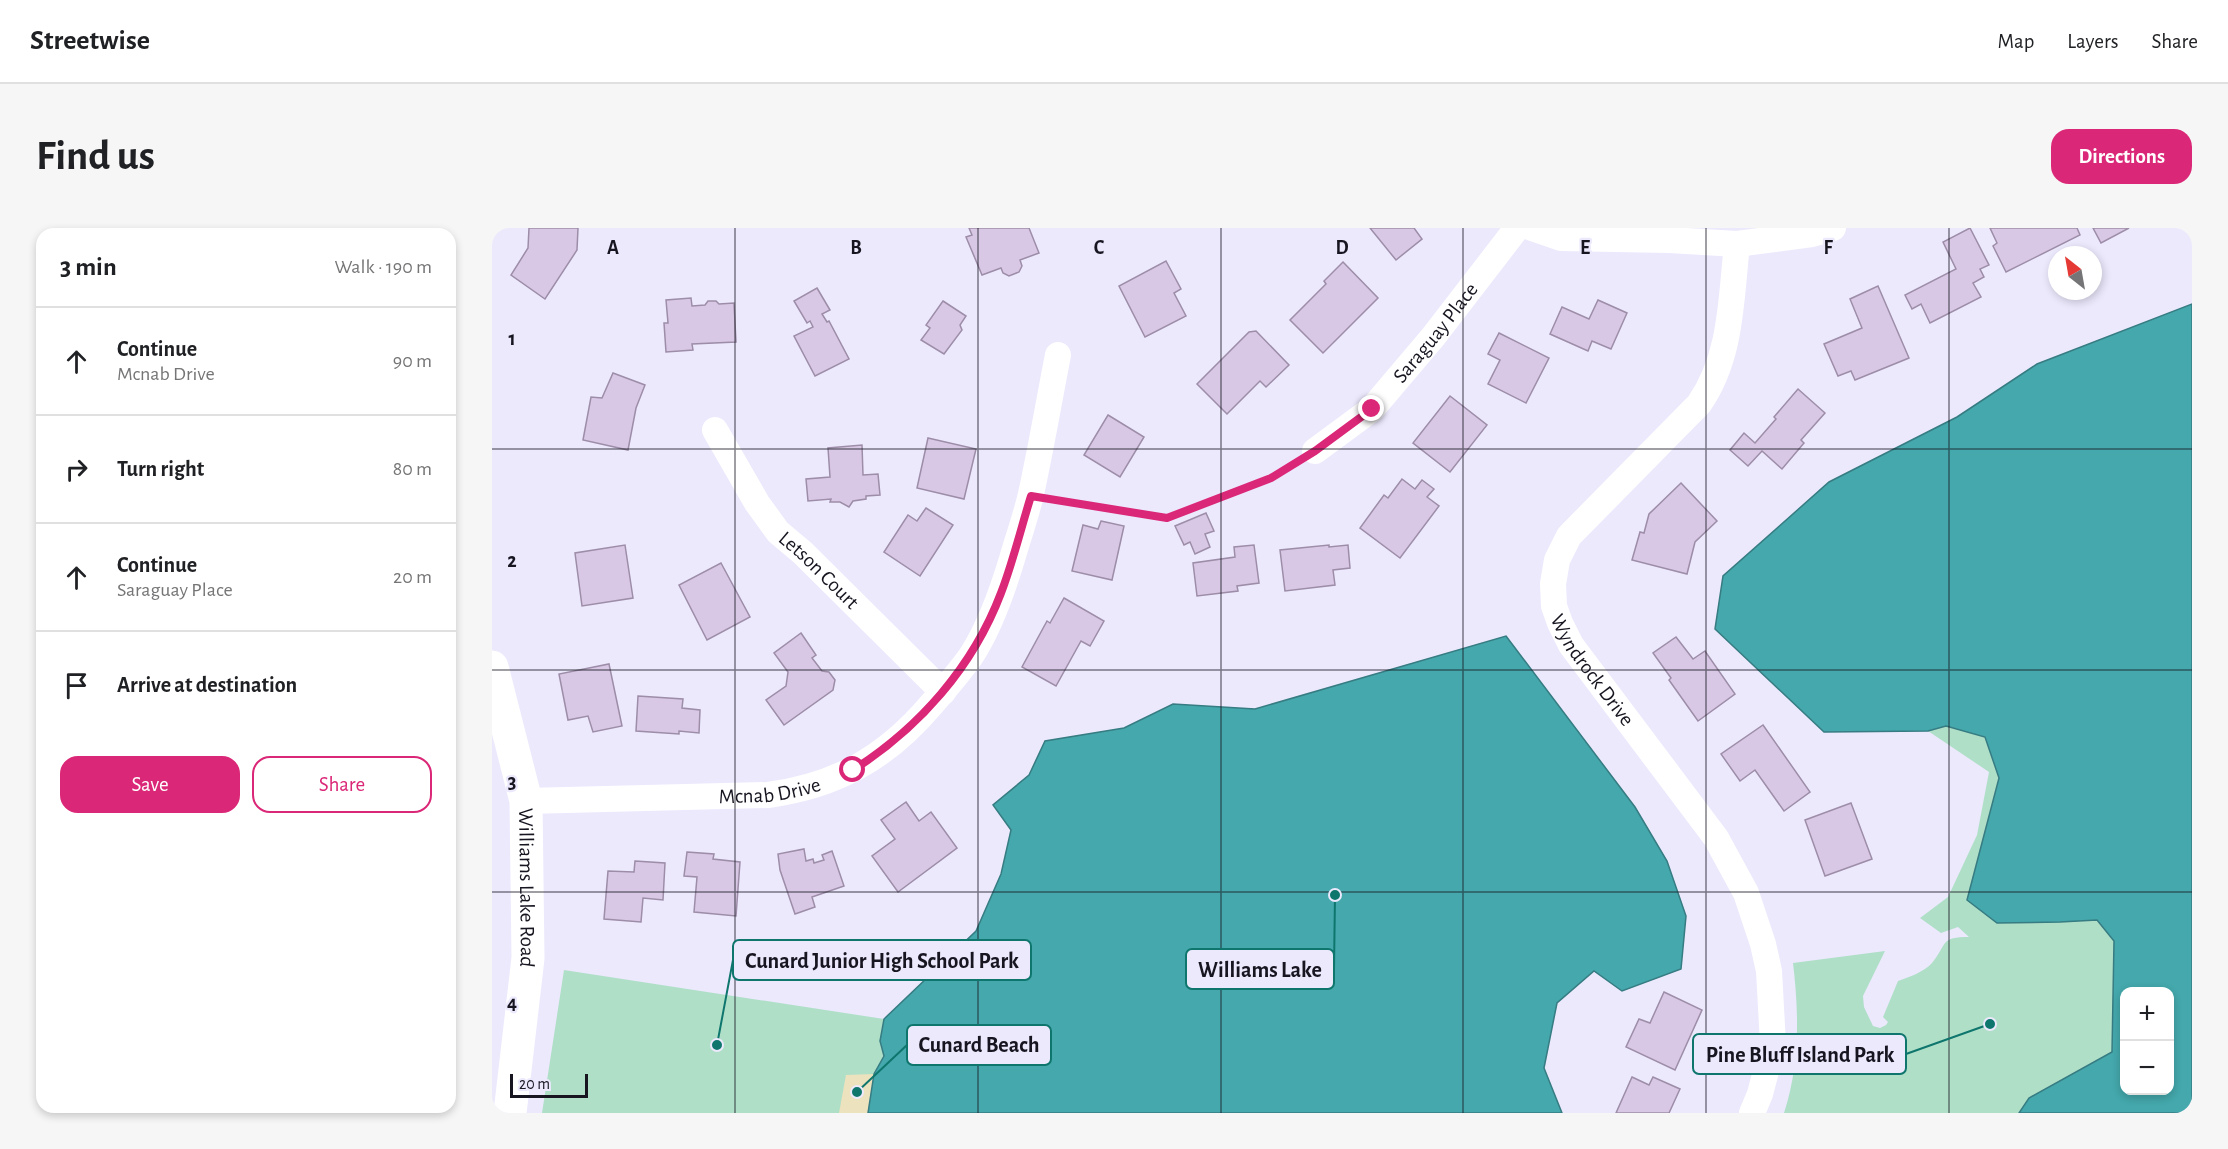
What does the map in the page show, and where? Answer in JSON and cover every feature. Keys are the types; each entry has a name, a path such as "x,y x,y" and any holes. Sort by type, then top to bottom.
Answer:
{"main road":[{"name":"Williams Lake Road","path":"492,667 526,801 528,958 510,1113"}],"street":[{"name":"Saraguay Place","path":"1315,451 1372,409 1433,337 1517,228"},
{"path":"1532,228 1561,238 1737,244 1812,234 1833,228"},
{"name":"Wyndrock Drive","path":"1737,244 1727,338 1711,386 1699,404 1569,536 1557,560 1554,606 1571,645 1716,838 1746,893 1763,944 1769,971 1773,1032 1773,1044 1763,1084 1752,1113"},
{"name":"Mcnab Drive","path":"526,801 768,795 809,788 853,770 883,751 919,720 972,654 1001,594 1031,496 1058,355"},
{"name":"Letson Court","path":"715,430 757,503 778,532 803,553 943,692"}],"path":[{"path":"1031,496 1167,518 1271,478 1315,451"}],"shaded area":[{"path":"2192,304 2192,1113 2019,1113 2029,1098 2112,1052 2114,941 2097,920 1997,923 1967,900 1999,778 1985,737 1946,726 1928,731 1824,732 1715,629 1723,576 1829,482 1957,417 2037,364"},
{"path":"1506,636 1635,807 1667,861 1686,916 1681,969 1622,991 1594,971 1557,1003 1544,1068 1562,1113 868,1113 874,1074 884,1056 880,1041 884,1019 976,931 1001,874 1011,830 993,805 1029,775 1045,741 1124,728 1173,704 1255,709"},
{"path":"1946,726 1985,737 1999,778 1967,900 2060,922 2097,920 2114,941 2112,1052 2030,1098 2029,1113 1784,1113 1793,1076 1797,1038 1793,963 1885,951 1863,996 1864,1007 1873,1026 1880,1028 1888,1022 1883,1017 1898,981 1929,966 1949,940 1969,937 1958,927 1941,933 1920,918 1948,897 1977,835 1989,772 1928,731"},
{"path":"564,970 884,1019 880,1041 884,1057 874,1074 868,1113 542,1113"}],"sand":[{"path":"874,1074 868,1113 839,1113 846,1075"}],"building":[{"path":"529,228 578,228 577,250 545,299 511,275 528,248"},
{"path":"969,228 1029,228 1039,253 1020,260 1022,266 1019,272 1009,276 1003,273 1001,268 982,275 966,237 972,235"},
{"path":"1370,228 1414,228 1422,239 1396,260"},
{"path":"1970,228 1989,265 1980,269 1984,277 1973,283 1981,297 1930,323 1921,304 1912,309 1905,295 1956,269 1943,242"},
{"path":"1990,228 2077,228 2080,235 2058,246 2048,246 2048,251 2006,272 1993,246 1997,243"},
{"path":"2093,228 2129,228 2101,243"},
{"path":"1166,261 1181,289 1174,293 1186,316 1145,337 1119,286"},
{"path":"1343,262 1378,298 1323,353 1290,320 1326,284 1324,281"},
{"path":"1878,286 1909,358 1855,380 1851,371 1838,376 1824,344 1862,328 1850,299"},
{"path":"817,288 830,310 822,314 827,322 829,321 849,359 815,376 794,336 813,327 810,321 807,323 794,301"},
{"path":"691,298 692,306 705,305 708,301 716,301 719,304 734,303 736,342 692,344 693,350 666,352 664,323 668,323 666,300"},
{"path":"1598,300 1627,313 1611,349 1592,341 1588,351 1550,334 1562,307 1589,319"},
{"path":"943,301 966,316 960,325 962,330 944,354 921,340 930,328 926,325"},
{"path":"1256,331 1289,365 1266,387 1260,381 1227,414 1197,384 1249,332"},
{"path":"1499,333 1549,358 1526,403 1488,384 1500,360 1488,354"},
{"path":"613,373 645,385 636,408 628,450 583,440 591,397 602,398"},
{"path":"1798,389 1825,413 1801,440 1804,443 1782,469 1762,451 1748,466 1730,450 1744,433 1755,443"},
{"path":"1450,396 1487,425 1450,472 1413,443"},
{"path":"1108,415 1144,437 1120,477 1084,455"},
{"path":"928,438 976,449 964,499 917,488"},
{"path":"862,445 863,475 878,474 880,495 866,496 866,499 853,501 849,507 840,502 830,502 831,499 808,501 806,479 830,477 828,448"},
{"path":"1402,479 1415,489 1422,480 1434,489 1427,497 1439,506 1400,558 1360,528 1384,495 1388,498"},
{"path":"1681,483 1717,521 1695,542 1687,574 1632,560 1640,532 1644,533 1649,514"},
{"path":"926,508 953,525 920,576 884,552 908,515 917,521"},
{"path":"1206,513 1214,531 1205,534 1210,547 1195,554 1190,542 1184,545 1175,526"},
{"path":"1101,521 1124,526 1112,580 1072,571 1083,525 1098,529"},
{"path":"625,545 633,598 582,606 575,553"},
{"path":"1254,545 1259,583 1237,586 1238,591 1197,596 1193,563 1235,557 1234,547"},
{"path":"1329,545 1329,547 1348,545 1350,568 1333,570 1335,585 1285,591 1280,550"},
{"path":"721,563 750,617 707,640 679,585"},
{"path":"1064,598 1104,621 1090,646 1081,641 1056,686 1022,667 1047,621 1050,623"},
{"path":"801,633 816,655 812,658 822,671 829,672 835,680 833,690 784,725 766,700 786,686 788,672 774,653"},
{"path":"1676,637 1693,659 1705,651 1735,694 1698,721 1653,653"},
{"path":"609,664 622,726 593,732 588,716 568,720 559,674"},
{"path":"638,696 683,699 682,708 700,710 699,733 636,731"},
{"path":"1763,725 1810,792 1784,811 1755,770 1740,781 1721,754"},
{"path":"906,802 919,821 931,812 957,848 898,892 872,856 895,839 881,820"},
{"path":"1851,803 1872,859 1825,876 1805,820"},
{"path":"804,849 806,861 813,859 814,863 824,860 822,855 832,851 844,886 812,897 815,907 795,914 780,870 778,854"},
{"path":"687,852 714,854 713,859 740,862 736,916 694,912 697,877 684,876"},
{"path":"635,861 665,863 663,900 643,898 641,922 604,919 608,871 634,872"},
{"path":"1664,992 1702,1010 1675,1070 1626,1047 1639,1019 1650,1023"},
{"path":"1632,1077 1649,1085 1653,1077 1680,1089 1669,1113 1616,1113"}],"place":[{"name":"Williams Lake","path":"1335,895"},
{"name":"Pine Bluff Island Park","path":"1990,1024"},
{"name":"Cunard Junior High School Park","path":"717,1045"},
{"name":"Cunard Beach","path":"857,1092"}],"route":[{"path":"853,770 883,751 919,720 972,654 1001,594 1031,496 1167,518 1271,478 1315,451 1372,409"}]}
